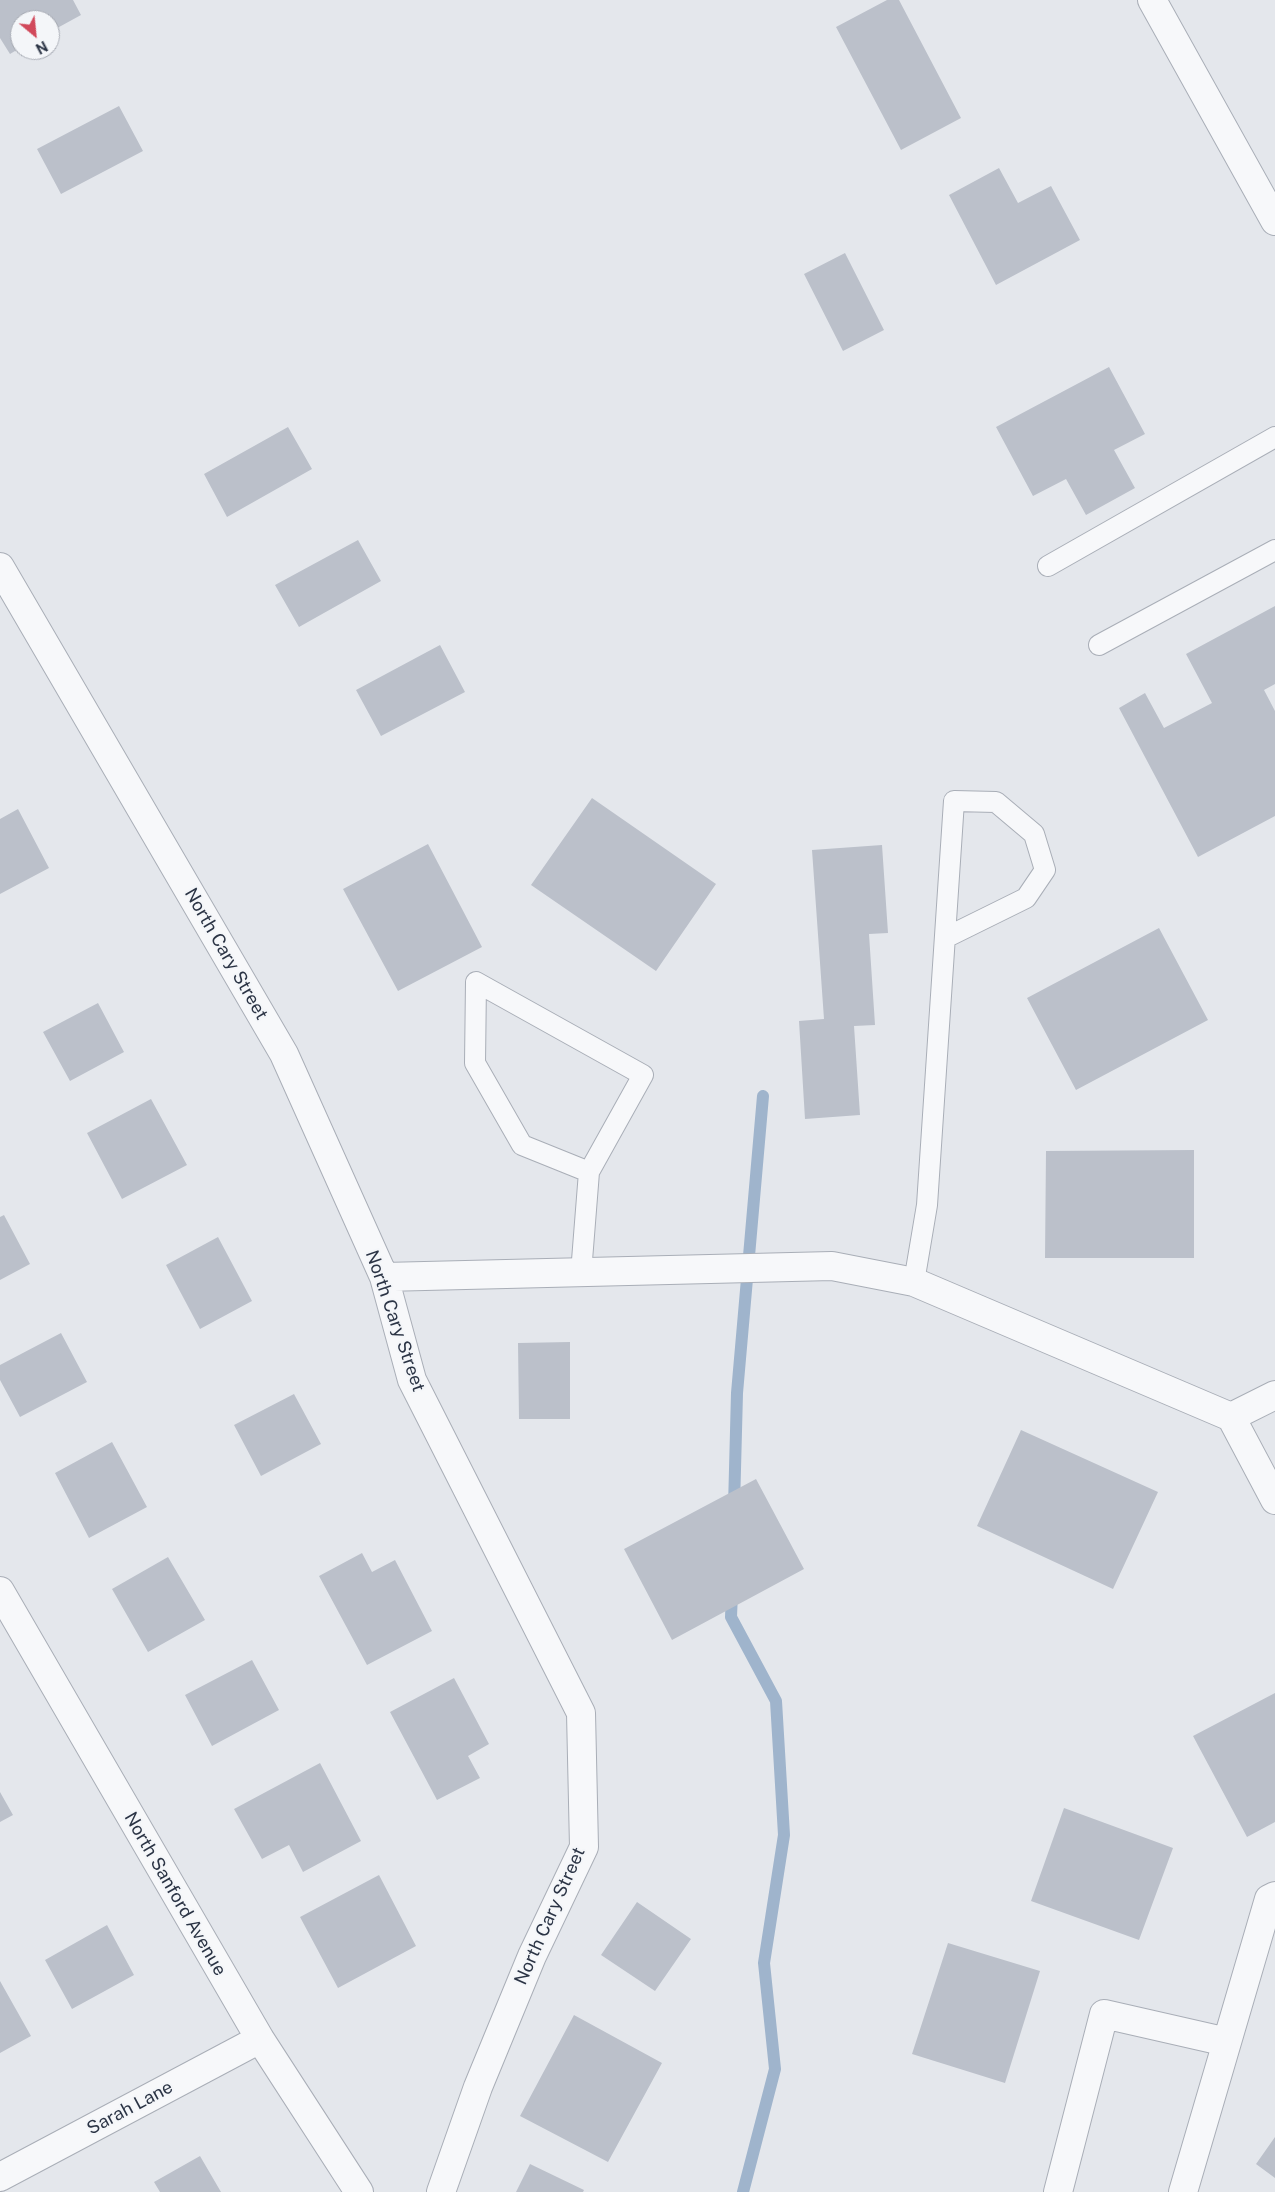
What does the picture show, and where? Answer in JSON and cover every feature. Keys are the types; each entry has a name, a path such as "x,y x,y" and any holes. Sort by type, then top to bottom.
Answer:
{"street":[{"path":"1152,0 1275,221"},
{"name":"North Cary Street","path":"0,568 284,1054 384,1278 412,1380 581,1713 584,1847 528,1965 478,2087 441,2192"},
{"path":"384,1278 832,1266 914,1282 1231,1417 1275,1500"},
{"path":"1231,1417 1275,1395"},
{"name":"North Sanford Avenue","path":"0,1591 8,1626 260,2039 359,2192"},
{"path":"1183,2192 1269,1899 1275,1896"},
{"path":"1058,2192 1104,2014 1227,2042"},
{"name":"Sarah Lane","path":"0,2177 260,2039"}],"lane":[{"path":"1048,566 1275,437"},
{"path":"1099,645 1275,550"},
{"path":"914,1282 927,1205 954,801 996,802 1034,834 1045,870 1026,898 945,938"},
{"path":"581,1273 589,1172 643,1075 476,982 475,1063 522,1145 589,1172"}],"building":[{"path":"0,0 73,0 81,15 60,27 60,10 10,10 10,54 0,38"},
{"path":"887,0 899,0 961,118 901,150 836,27"},
{"path":"119,106 143,151 61,194 37,149"},
{"path":"999,168 1018,203 1051,186 1080,240 996,285 949,195"},
{"path":"845,253 884,330 843,351 804,274"},
{"path":"1109,367 1145,434 1114,450 1135,488 1086,515 1066,479 1033,496 996,427"},
{"path":"288,427 312,469 227,517 204,474"},
{"path":"358,540 381,581 299,627 275,585"},
{"path":"1275,606 1275,684 1264,690 1275,711 1275,816 1198,857 1119,708 1145,693 1164,728 1212,703 1186,654"},
{"path":"440,645 465,692 381,736 356,690"},
{"path":"592,798 716,884 656,971 531,885"},
{"path":"18,809 49,868 0,894 0,819"},
{"path":"428,844 482,947 398,991 343,889"},
{"path":"882,845 888,933 869,934 875,1025 854,1026 860,1115 805,1119 799,1021 824,1019 812,850"},
{"path":"1159,928 1208,1020 1076,1090 1027,998"},
{"path":"98,1003 124,1052 70,1081 43,1032"},
{"path":"151,1099 187,1165 122,1199 87,1133"},
{"path":"1194,1150 1194,1258 1045,1258 1046,1151"},
{"path":"4,1215 30,1264 0,1280 0,1217"},
{"path":"218,1237 252,1301 200,1329 166,1265"},
{"path":"61,1333 87,1382 20,1417 0,1380 0,1365"},
{"path":"570,1342 570,1419 519,1419 518,1343"},
{"path":"294,1394 321,1444 261,1476 234,1425"},
{"path":"1021,1430 1158,1492 1113,1589 977,1526"},
{"path":"112,1442 147,1507 89,1538 55,1473"},
{"path":"756,1479 804,1569 672,1640 624,1549"},
{"path":"362,1553 372,1572 395,1560 432,1631 367,1665 319,1576"},
{"path":"168,1557 205,1620 148,1652 112,1589"},
{"path":"252,1660 279,1710 212,1746 185,1695"},
{"path":"454,1678 489,1744 468,1756 480,1778 437,1800 390,1712"},
{"path":"1275,1693 1275,1822 1247,1837 1193,1736"},
{"path":"320,1763 361,1841 303,1872 289,1845 262,1859 234,1809"},
{"path":"0,1792 13,1815 0,1822"},
{"path":"1064,1808 1173,1848 1139,1940 1031,1901"},
{"path":"379,1875 416,1946 338,1988 300,1917"},
{"path":"637,1902 691,1939 655,1991 601,1955"},
{"path":"107,1925 134,1975 72,2009 45,1960"},
{"path":"948,1943 1040,1971 1005,2083 912,2054"},
{"path":"0,1981 31,2036 0,2053"},
{"path":"574,2015 662,2063 608,2162 520,2116"},
{"path":"1275,2137 1275,2178 1256,2164"},
{"path":"200,2156 221,2192 160,2192 154,2182"},
{"path":"530,2164 584,2190 583,2192 516,2192"}],"waterway":[{"path":"734,1507 737,1393 763,1096"},
{"path":"732,1592 731,1617 776,1701 784,1835 764,1963 775,2069 743,2192"}]}
